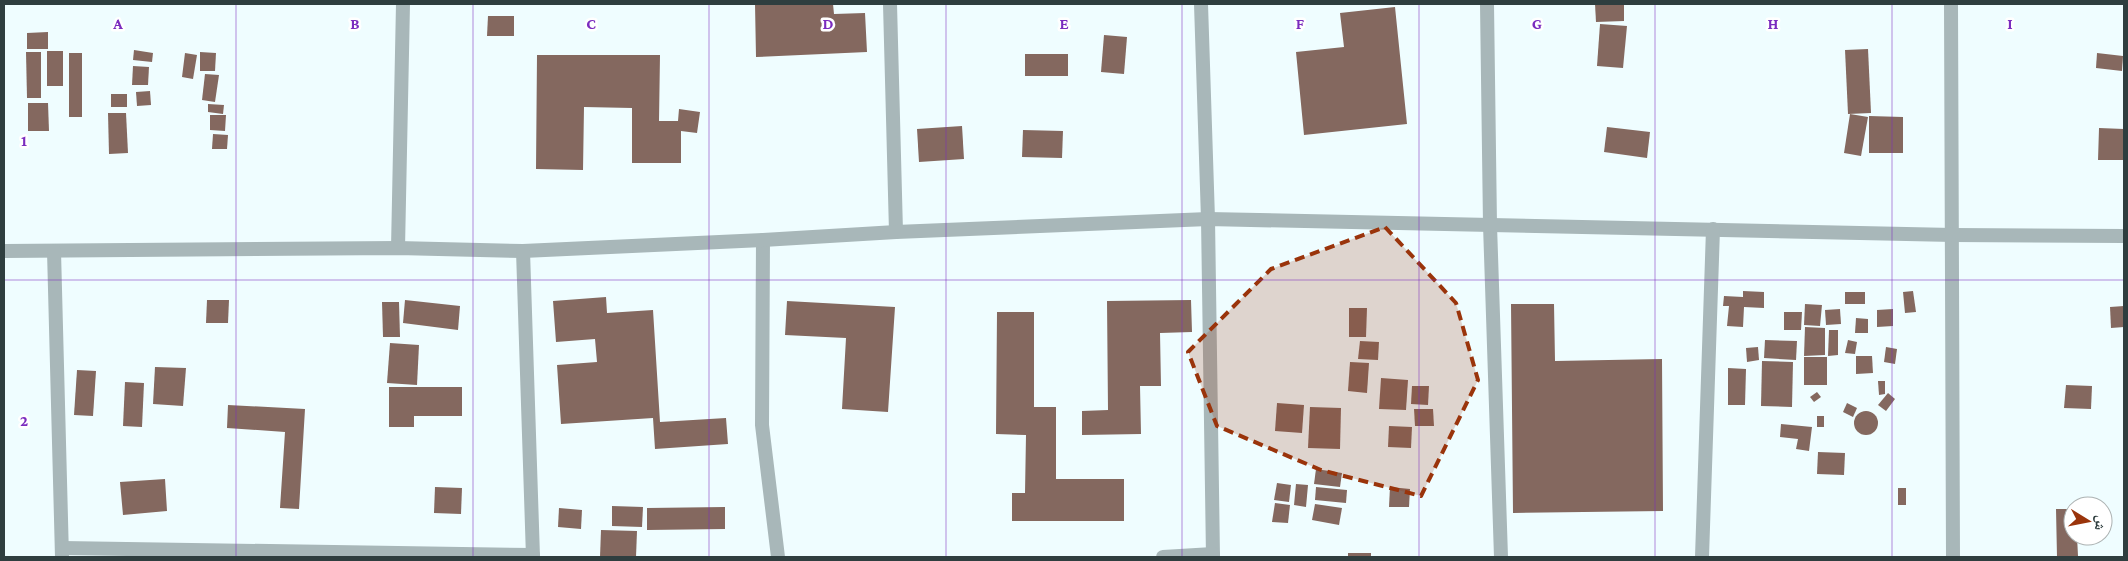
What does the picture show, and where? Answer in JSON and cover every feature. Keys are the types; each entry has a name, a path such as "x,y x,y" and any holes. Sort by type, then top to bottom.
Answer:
{"street":[{"path":"398,248 402,4"},
{"path":"890,4 896,232"},
{"path":"1163,557 1213,555 1208,219 1201,4"},
{"path":"1487,4 1490,225 1501,557"},
{"path":"1951,4 1953,557"},
{"path":"4,251 398,248 523,251 896,232 1208,219 1712,229 1953,236 2124,236"},
{"path":"1702,557 1712,229"},
{"path":"763,240 762,425 778,557"},
{"path":"54,251 62,553 533,556 523,251"}],"highlighted area":[{"path":"1385,227 1456,303 1478,380 1421,496 1321,470 1217,426 1188,352 1271,269"}],"building":[{"path":"755,4 833,4 834,14 865,13 867,52 756,57"},
{"path":"1595,4 1624,4 1624,21 1596,22"},
{"path":"1395,7 1407,124 1304,135 1296,52 1344,47 1340,13"},
{"path":"488,16 514,16 514,36 487,36"},
{"path":"1600,24 1627,26 1623,68 1597,66"},
{"path":"48,32 48,49 27,49 27,33"},
{"path":"1104,35 1127,37 1124,74 1101,72"},
{"path":"1868,49 1871,113 1848,114 1845,50"},
{"path":"134,50 153,53 152,62 133,60"},
{"path":"47,51 63,51 63,86 47,86"},
{"path":"26,52 41,52 41,98 27,98"},
{"path":"200,52 216,53 215,71 200,71"},
{"path":"69,53 82,53 82,117 69,117"},
{"path":"185,53 197,55 193,79 182,77"},
{"path":"2097,53 2123,56 2122,71 2096,68"},
{"path":"1025,54 1068,54 1068,76 1025,76"},
{"path":"537,55 660,55 659,121 678,121 679,109 700,112 697,133 681,131 681,163 632,163 632,108 584,107 583,170 536,169"},
{"path":"133,66 149,67 148,85 132,85"},
{"path":"205,74 219,75 215,102 202,100"},
{"path":"150,91 151,105 137,106 136,92"},
{"path":"111,94 127,94 127,107 111,107"},
{"path":"28,103 48,103 49,131 28,131"},
{"path":"208,104 224,105 223,114 208,112"},
{"path":"108,113 126,113 128,153 109,154"},
{"path":"1850,114 1868,117 1861,156 1844,153"},
{"path":"210,115 226,115 225,131 210,130"},
{"path":"1869,116 1903,117 1903,153 1869,153"},
{"path":"962,126 964,159 919,162 917,129"},
{"path":"1607,127 1650,132 1647,158 1604,152"},
{"path":"2099,128 2124,129 2124,160 2098,160"},
{"path":"1023,130 1063,131 1062,158 1022,157"},
{"path":"213,134 228,135 227,149 212,149"},
{"path":"1743,291 1764,292 1764,308 1744,307 1743,327 1727,326 1729,306 1723,306 1724,296 1743,297"},
{"path":"1913,291 1916,312 1905,313 1903,292"},
{"path":"1845,292 1865,292 1865,304 1845,304"},
{"path":"606,297 607,313 653,310 660,422 726,418 728,444 655,449 653,418 561,424 557,365 597,362 595,339 556,342 553,301"},
{"path":"207,300 229,300 228,323 206,323"},
{"path":"405,300 460,306 458,330 403,323"},
{"path":"1191,300 1192,332 1160,333 1161,386 1140,386 1141,434 1082,435 1082,411 1108,410 1107,301"},
{"path":"787,301 895,307 888,412 842,409 846,338 785,335"},
{"path":"382,302 399,302 400,337 383,337"},
{"path":"1511,304 1554,304 1555,361 1662,359 1663,511 1513,513"},
{"path":"1805,304 1822,305 1820,326 1804,325"},
{"path":"2124,306 2124,327 2111,328 2110,307"},
{"path":"1349,308 1367,308 1366,337 1349,337"},
{"path":"1840,309 1841,324 1826,325 1825,310"},
{"path":"1893,309 1893,326 1877,327 1877,310"},
{"path":"997,312 1034,312 1034,407 1056,407 1056,479 1124,479 1124,521 1012,521 1012,493 1025,493 1026,435 996,434"},
{"path":"1784,312 1802,312 1801,330 1784,330"},
{"path":"1856,318 1868,319 1868,333 1855,333"},
{"path":"1805,327 1825,328 1825,355 1804,356"},
{"path":"1829,330 1838,330 1838,355 1828,356"},
{"path":"1765,340 1797,341 1796,360 1764,358"},
{"path":"1848,340 1857,342 1855,354 1845,353"},
{"path":"1360,341 1379,342 1378,360 1358,359"},
{"path":"390,343 419,345 417,385 387,383"},
{"path":"1758,347 1759,360 1747,362 1746,348"},
{"path":"1886,347 1897,349 1895,364 1884,362"},
{"path":"1856,356 1872,356 1873,373 1856,374"},
{"path":"1804,357 1827,357 1827,385 1804,385"},
{"path":"1762,361 1793,362 1792,407 1761,406"},
{"path":"1350,362 1369,363 1367,393 1348,391"},
{"path":"155,367 186,368 183,406 153,404"},
{"path":"1728,368 1746,369 1745,405 1728,405"},
{"path":"77,370 96,371 93,416 74,415"},
{"path":"1381,378 1408,380 1406,410 1379,409"},
{"path":"1878,381 1885,381 1885,394 1879,395"},
{"path":"125,382 144,383 142,427 123,426"},
{"path":"2066,385 2092,386 2091,409 2064,408"},
{"path":"1412,386 1429,386 1428,405 1411,404"},
{"path":"389,387 462,387 462,416 414,416 414,427 389,427"},
{"path":"1817,392 1821,397 1814,402 1810,397"},
{"path":"1888,393 1895,399 1886,411 1878,405"},
{"path":"1277,403 1304,405 1302,433 1275,431"},
{"path":"1847,403 1857,408 1853,417 1843,412"},
{"path":"228,405 305,409 299,509 280,508 285,432 227,428"},
{"path":"1310,407 1341,408 1340,449 1308,448"},
{"path":"1414,409 1433,409 1434,426 1415,426"},
{"path":"1866,411 1875,414 1878,423 1875,432 1866,435 1857,432 1854,423 1857,414"},
{"path":"1817,416 1824,416 1824,427 1817,427"},
{"path":"1781,424 1812,427 1809,451 1796,449 1798,439 1780,437"},
{"path":"1389,426 1412,427 1411,448 1388,447"},
{"path":"1818,452 1845,453 1844,475 1817,474"},
{"path":"1316,469 1342,473 1340,487 1314,484"},
{"path":"165,479 167,511 123,515 120,482"},
{"path":"1277,483 1291,485 1289,502 1274,500"},
{"path":"1296,484 1308,485 1306,507 1294,505"},
{"path":"435,487 462,488 461,514 434,513"},
{"path":"1316,487 1347,490 1346,503 1315,500"},
{"path":"1390,487 1410,489 1409,507 1389,507"},
{"path":"1898,488 1906,488 1906,505 1898,505"},
{"path":"1275,503 1290,505 1288,523 1272,522"},
{"path":"1315,504 1342,508 1339,525 1312,520"},
{"path":"612,506 643,507 642,527 612,526"},
{"path":"725,507 725,529 647,530 647,508"},
{"path":"559,508 582,510 581,529 558,527"},
{"path":"2056,509 2063,509 2063,546 2078,546 2078,556 2057,557"},
{"path":"601,530 637,531 636,557 600,557"},
{"path":"1348,553 1371,553 1371,557 1348,557"}]}
